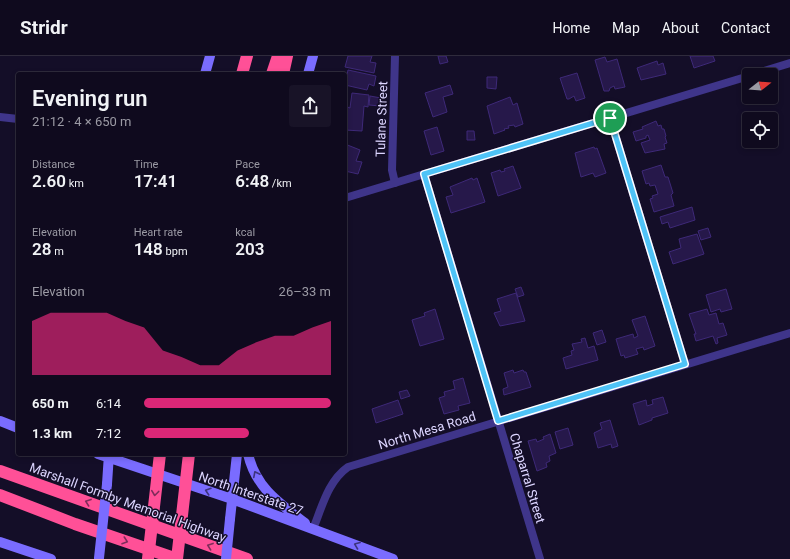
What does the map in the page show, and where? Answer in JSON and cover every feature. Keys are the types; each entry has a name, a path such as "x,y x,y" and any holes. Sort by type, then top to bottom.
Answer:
{"highway":[{"path":"243,72 248,56"},
{"path":"273,72 278,56"},
{"path":"283,72 287,56"},
{"path":"148,559 160,456"},
{"path":"0,501 75,524 177,559 189,456"},
{"name":"Marshall Formby Memorial Highway","path":"0,471 247,559"},
{"path":"0,495 75,524"}],"main road":[{"path":"206,72 210,56"},
{"path":"309,72 314,56"},
{"path":"0,416 16,420"},
{"path":"0,421 16,427"},
{"path":"99,558 109,456"},
{"name":"North Interstate 27","path":"112,456 393,559"},
{"path":"226,559 237,456"},
{"path":"249,456 256,476 269,495 313,529"},
{"path":"0,542 51,559"},
{"path":"20,549 33,559"}],"street":[{"name":"Tulane Street","path":"395,56 392,170 395,183"},
{"path":"773,68 790,63"},
{"path":"347,197 742,77"},
{"path":"0,117 16,119"},
{"path":"610,118 685,364"},
{"name":"Chaparral Street","path":"424,174 540,559"},
{"name":"North Mesa Road","path":"313,529 332,483 342,471 348,467 790,333"}],"building":[{"path":"348,56 372,56 370,62 376,63 374,73 345,67"},
{"path":"438,56 446,56 448,62 440,64"},
{"path":"690,56 713,56 715,61 694,68"},
{"path":"605,57 607,62 617,59 625,87 615,89 614,86 610,88 609,91 604,91 595,60"},
{"path":"657,61 658,65 663,63 666,74 641,80 637,68"},
{"path":"348,70 376,76 374,86 369,84 367,90 347,85"},
{"path":"577,73 585,98 576,101 574,96 567,99 560,78"},
{"path":"487,77 497,77 496,89 487,88"},
{"path":"450,85 453,94 443,97 447,112 433,117 425,93"},
{"path":"352,93 369,95 368,107 364,106 362,131 347,130 347,107 350,108"},
{"path":"370,96 381,98 380,106 369,105"},
{"path":"510,97 513,105 517,103 523,124 515,127 514,125 508,126 509,128 494,134 487,106"},
{"path":"656,121 658,126 661,125 662,129 664,129 667,143 664,144 665,149 645,153 641,143 650,140 648,135 646,138 636,141 633,132 643,129 642,127"},
{"path":"437,127 444,151 431,155 424,131"},
{"path":"467,131 474,131 475,140 467,140"},
{"path":"347,145 360,150 356,161 362,162 358,174 347,171"},
{"path":"594,147 595,149 597,148 606,173 595,177 593,173 581,177 575,153"},
{"path":"661,165 665,177 668,177 673,193 671,195 674,206 654,212 650,199 653,198 652,196 658,194 655,185 650,186 649,183 646,184 642,171"},
{"path":"513,166 521,188 498,196 491,173 500,170 501,172 505,171 504,169"},
{"path":"472,178 473,180 477,178 485,202 451,213 446,197 453,195 450,187"},
{"path":"692,207 695,220 670,228 668,222 662,224 660,217"},
{"path":"708,228 711,237 701,240 698,231"},
{"path":"697,234 704,254 673,264 669,252 681,248 679,239"},
{"path":"521,287 524,295 518,297 515,289"},
{"path":"726,289 732,309 721,312 720,309 711,312 706,295"},
{"path":"516,293 525,321 500,326 494,313 501,311 497,299"},
{"path":"435,309 444,339 420,346 412,320 425,316 424,313"},
{"path":"707,309 709,315 716,313 719,324 723,323 727,335 717,338 718,343 716,344 713,336 696,341 694,334 696,334 689,314"},
{"path":"645,316 655,346 644,350 643,347 636,349 638,354 625,358 624,355 621,356 616,339 633,334 634,338 638,336 632,320"},
{"path":"602,330 606,342 597,345 593,333"},
{"path":"585,338 588,348 594,346 598,360 566,369 563,358 572,355 571,351 574,350 572,344 582,342 581,339"},
{"path":"513,370 514,373 523,370 526,372 531,387 504,395 503,389 508,387 504,373"},
{"path":"463,378 470,403 458,406 459,410 444,414 439,398 445,396 444,392 455,389 453,381"},
{"path":"407,390 410,396 401,399 399,392"},
{"path":"663,397 668,413 652,418 652,420 639,425 633,404 646,400 647,406 653,404 652,400"},
{"path":"398,400 403,414 376,423 372,409"},
{"path":"610,420 618,446 612,448 611,444 598,448 594,433 602,429 600,423"},
{"path":"568,428 573,445 560,449 555,432"},
{"path":"550,434 556,453 549,456 550,461 546,463 547,467 537,471 528,441 536,439 537,442"}],"route":[{"path":"610,118 685,364 498,421 424,174 610,118"}]}
